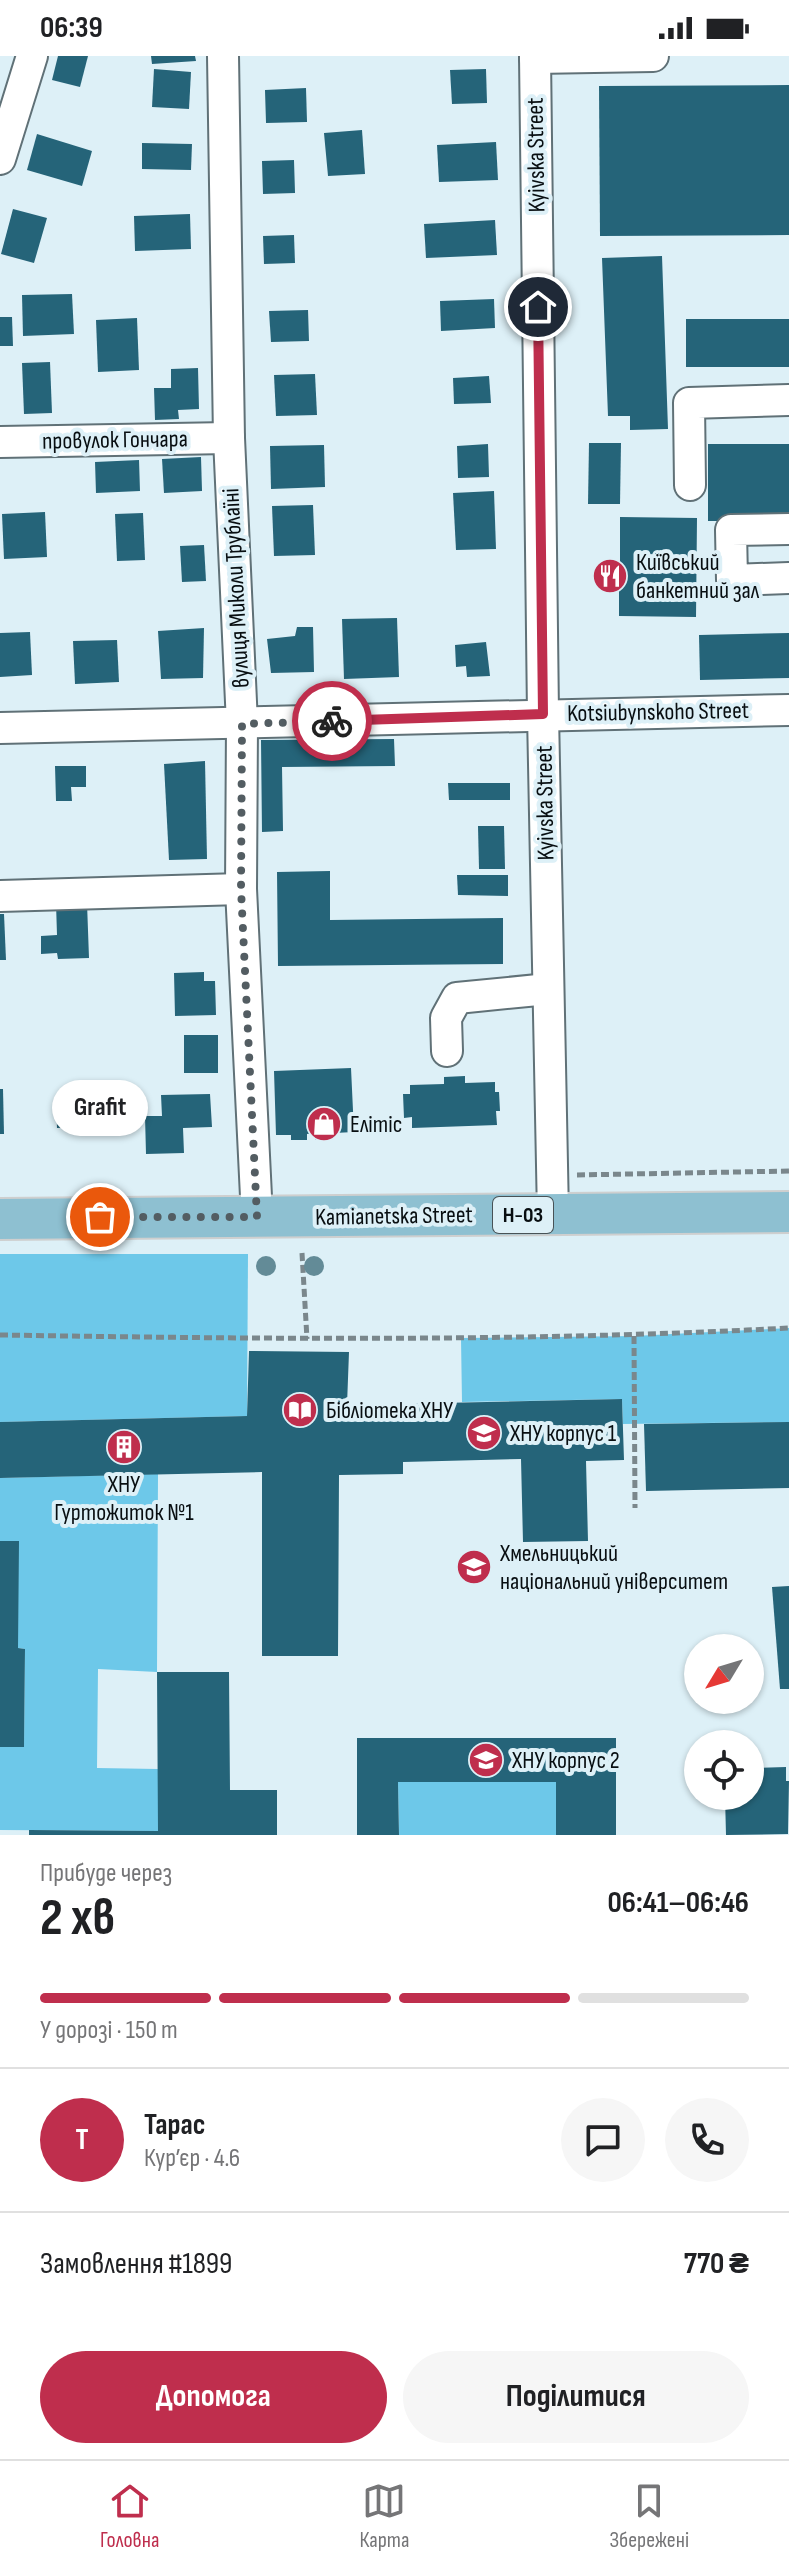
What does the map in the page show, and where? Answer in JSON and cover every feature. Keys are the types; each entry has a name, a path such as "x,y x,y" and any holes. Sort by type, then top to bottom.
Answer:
{"main road":[{"name":"Kamianetska Street","path":"0,1219 789,1212"}],"street":[{"path":"0,159 32,56"},
{"name":"вулиця Миколи Трублаїні","path":"223,56 229,438 242,724 241,889 257,1217"},
{"path":"535,57 653,56"},
{"name":"Kyivska Street","path":"535,57 553,1215"},
{"path":"690,485 689,403 789,400"},
{"name":"провулок Гончара","path":"0,442 229,438"},
{"path":"789,529 731,530 732,580 789,578"},
{"name":"Kotsiubynskoho Street","path":"0,728 789,710"},
{"path":"0,896 241,889"},
{"path":"447,1051 446,1018 457,998 548,989"}],"path":[{"path":"552,1175 789,1171"},
{"path":"302,1253 307,1339"},
{"path":"0,1335 307,1339 634,1336 789,1328"},
{"path":"634,1336 635,1508"}],"shaded area":[{"path":"0,1254 248,1254 247,1416 0,1422"},
{"path":"789,1328 789,1422 623,1424 622,1399 462,1402 461,1338 634,1336"},
{"path":"158,1474 157,1672 98,1669 97,1768 158,1769 158,1831 0,1830 0,1747 24,1747 25,1649 18,1648 18,1541 0,1541 0,1478"},
{"path":"398,1782 556,1782 556,1835 399,1835"}],"building":[{"path":"58,56 88,56 80,87 52,80"},
{"path":"151,56 195,56 196,61 152,64"},
{"path":"154,69 191,72 189,109 152,107"},
{"path":"486,69 487,103 452,104 450,70"},
{"path":"789,85 789,235 600,236 599,86"},
{"path":"306,88 307,122 266,123 265,90"},
{"path":"362,130 365,174 328,176 324,133"},
{"path":"37,134 92,151 82,186 27,170"},
{"path":"496,142 498,180 439,182 437,145"},
{"path":"142,143 192,144 191,170 142,169"},
{"path":"294,160 295,193 263,194 262,161"},
{"path":"13,209 47,218 34,263 1,254"},
{"path":"190,214 191,249 135,251 134,216"},
{"path":"495,220 497,255 426,258 424,224"},
{"path":"294,235 295,263 264,264 263,236"},
{"path":"662,256 668,429 630,430 630,416 608,416 602,258"},
{"path":"72,294 74,334 23,336 22,295"},
{"path":"494,299 495,328 441,331 440,301"},
{"path":"308,310 309,341 271,342 269,311"},
{"path":"0,317 12,317 13,346 0,346"},
{"path":"137,318 139,370 98,372 96,320"},
{"path":"686,319 789,319 789,367 686,367"},
{"path":"50,362 52,413 24,414 22,363"},
{"path":"198,368 199,409 178,410 179,419 155,420 154,388 171,388 171,369"},
{"path":"315,374 317,415 276,416 274,375"},
{"path":"489,376 491,403 454,404 453,378"},
{"path":"589,443 621,443 620,504 588,504"},
{"path":"488,444 489,477 458,478 457,446"},
{"path":"708,444 789,444 789,521 708,521"},
{"path":"324,445 325,487 271,489 270,446"},
{"path":"201,457 202,491 164,493 162,459"},
{"path":"139,460 140,491 96,493 95,462"},
{"path":"494,491 496,549 456,550 453,493"},
{"path":"313,505 315,555 274,556 272,506"},
{"path":"45,512 47,557 4,559 2,514"},
{"path":"143,513 145,560 117,561 115,514"},
{"path":"620,517 697,518 696,617 619,616 619,590 598,589 598,567 620,567"},
{"path":"204,545 206,581 182,582 180,546"},
{"path":"397,618 399,677 344,679 342,619"},
{"path":"297,627 313,627 314,672 271,673 267,639 295,636"},
{"path":"204,628 203,678 161,679 158,631"},
{"path":"30,632 32,675 0,677 0,633"},
{"path":"789,633 789,678 700,680 699,635"},
{"path":"117,640 119,682 75,684 73,641"},
{"path":"486,642 490,676 467,677 466,666 456,667 455,645"},
{"path":"394,739 395,766 282,767 283,831 262,832 261,740"},
{"path":"205,761 207,859 169,860 164,764"},
{"path":"55,766 86,766 86,787 71,787 72,801 56,801"},
{"path":"448,783 510,783 510,800 449,800"},
{"path":"478,826 504,826 505,869 479,869"},
{"path":"330,871 330,920 503,918 503,964 278,966 277,872"},
{"path":"457,875 508,875 508,896 458,895"},
{"path":"56,903 87,903 89,958 58,959 57,953 41,954 41,936 57,935"},
{"path":"0,914 4,914 6,960 0,960"},
{"path":"204,972 204,981 215,981 216,1015 175,1016 174,973"},
{"path":"184,1035 218,1035 218,1073 184,1073"},
{"path":"351,1068 354,1132 334,1133 334,1139 315,1140 315,1133 307,1134 307,1140 291,1140 291,1135 276,1135 274,1071"},
{"path":"465,1076 465,1083 495,1082 500,1111 496,1111 497,1125 412,1128 412,1117 404,1118 403,1094 410,1094 410,1085 444,1084 444,1077"},
{"path":"0,1089 3,1089 4,1134 0,1134"},
{"path":"210,1094 212,1127 183,1128 184,1153 146,1154 145,1116 162,1116 161,1095"},
{"path":"96,1098 97,1127 57,1128 56,1099"},
{"path":"249,1351 349,1352 347,1405 622,1399 624,1460 586,1461 588,1541 523,1542 521,1459 403,1462 403,1474 339,1475 338,1656 262,1656 262,1472 0,1478 0,1422 247,1416"},
{"path":"789,1422 789,1488 646,1491 644,1424"},
{"path":"0,1541 19,1541 18,1648 25,1649 24,1747 0,1747"},
{"path":"789,1586 789,1689 780,1689 772,1587"},
{"path":"157,1672 229,1672 230,1790 277,1790 277,1835 29,1835 29,1830 158,1831"},
{"path":"357,1738 616,1738 616,1835 556,1835 556,1782 398,1782 399,1835 357,1835"},
{"path":"786,1767 786,1781 789,1781 788,1834 726,1835 725,1810 764,1810 764,1768"}],"way so far":[{"path":"100,1217 257,1217 241,889 242,724 332,721"}],"place":[{"name":"Київський банкетний зал","path":"610,576"},
{"name":"Елітіс","path":"324,1124"},
{"name":"Grafit","path":"100,1217"},
{"name":"Бібліотека ХНУ","path":"300,1410"},
{"name":"ХНУ корпус 1","path":"484,1433"},
{"name":"ХНУ Гуртожиток №1","path":"124,1447"},
{"name":"Хмельницький національний університет","path":"474,1567"},
{"name":"ХНУ корпус 2","path":"486,1760"}],"route":[{"path":"332,721 543,714 538,307"}]}
